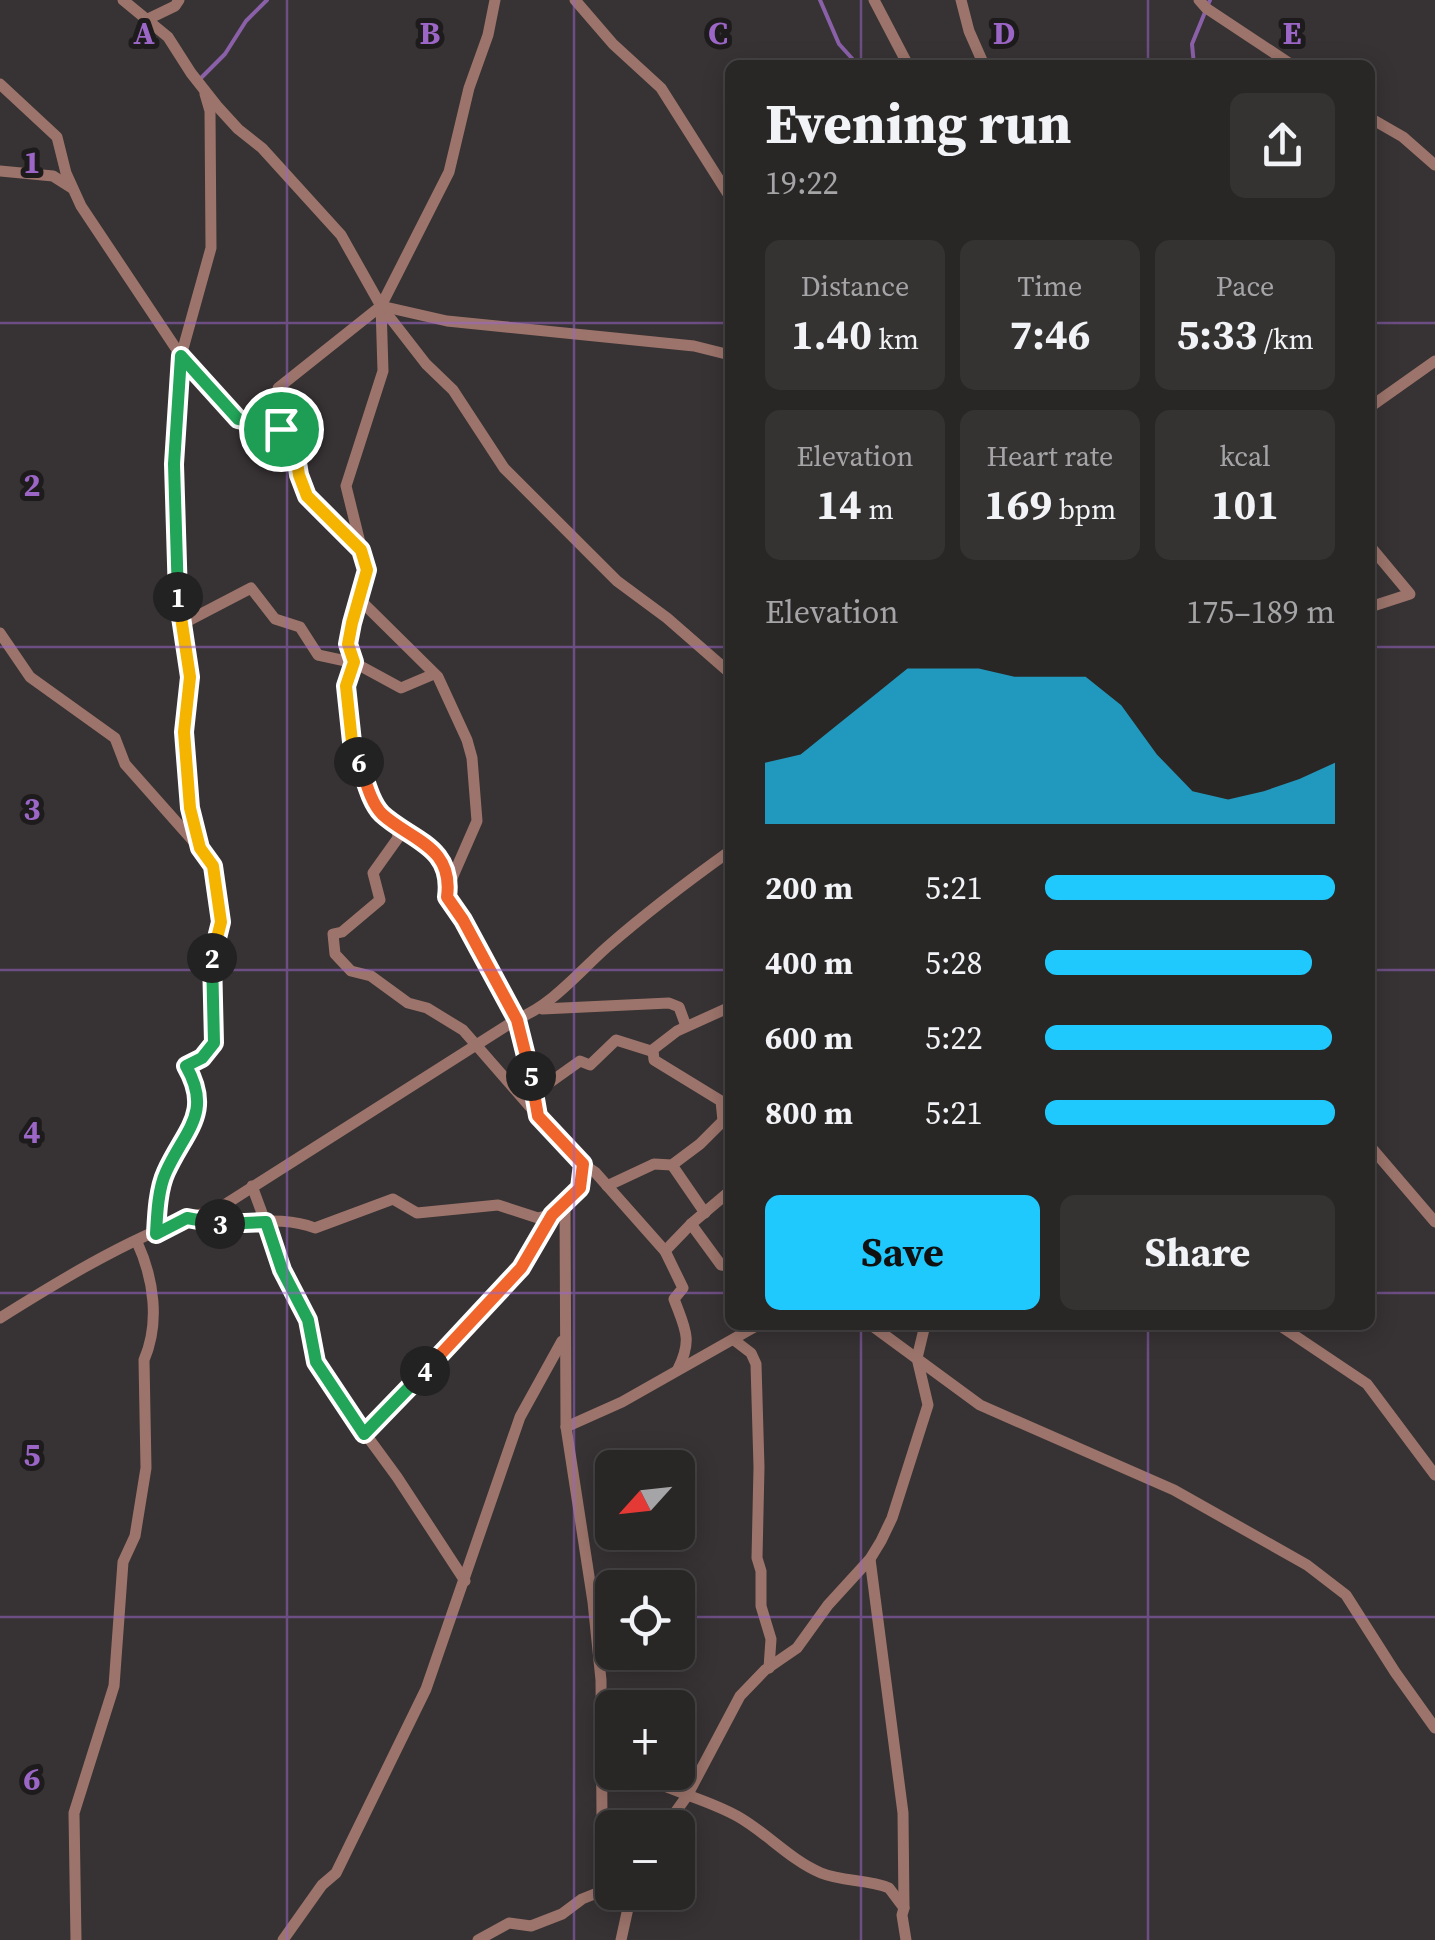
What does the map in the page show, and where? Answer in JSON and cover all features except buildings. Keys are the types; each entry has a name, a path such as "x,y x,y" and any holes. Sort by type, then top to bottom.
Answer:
{"street":[{"path":"123,0 168,37 204,90 341,235 381,306 426,364 453,390 504,468 620,584 667,618 725,669"},
{"path":"146,20 180,0"},
{"path":"278,388 381,306 449,172 495,0"},
{"path":"575,0 613,44 660,88 725,189"},
{"path":"874,0 905,60"},
{"path":"961,0 982,60"},
{"path":"1199,0 1284,60"},
{"path":"0,84 57,137 80,206 181,356 238,419 276,427 288,435 294,444 307,496 361,550"},
{"path":"200,848 190,808 184,732 190,677 180,625 174,464 181,356 212,248 210,111 204,90"},
{"path":"1375,121 1403,136 1435,165"},
{"path":"0,171 53,176 72,188"},
{"path":"381,306 448,321 694,346 725,354"},
{"path":"381,306 383,371 346,486 367,578 348,644 354,662 346,686 353,746 378,811 431,848 449,885"},
{"path":"1375,403 1435,361"},
{"path":"1375,552 1410,594 1375,605"},
{"path":"180,625 251,588 275,620 300,627 318,655 354,662 402,688 434,674"},
{"path":"359,599 443,684 467,740 478,806 476,828 447,897 517,1020 538,1116"},
{"path":"0,633 30,677 115,738 125,764 213,866 221,922 211,963 214,1043 202,1058 186,1066 197,1085 199,1112 164,1176 156,1234"},
{"path":"397,826 398,838 374,873 380,900 342,932 333,934 335,954 351,971 369,975 408,1004 448,1019 478,1046 583,1164 596,1172 665,1251 683,1290 674,1299 688,1336 687,1351 678,1369"},
{"path":"542,1009 638,920 725,855"},
{"path":"0,1318 42,1291 136,1242 187,1218 214,1211 517,1020 542,1009 669,1003 679,1008 686,1026"},
{"path":"653,1050 686,1026 725,1009"},
{"path":"535,1094 580,1061 590,1065 616,1040 653,1050"},
{"path":"653,1050 654,1060 723,1103 725,1113"},
{"path":"607,1186 654,1164 672,1165 725,1119"},
{"path":"1375,1152 1435,1222"},
{"path":"364,1434 521,1268 552,1215 580,1188 583,1164"},
{"path":"672,1165 705,1213"},
{"path":"252,1186 282,1270 308,1320 316,1362 465,1581"},
{"path":"665,1251 725,1196"},
{"path":"187,1218 216,1224 297,1221 315,1228 394,1199 417,1213 498,1205 534,1218 552,1215"},
{"path":"565,1202 566,1427 593,1602 602,1690"},
{"path":"691,1224 725,1267"},
{"path":"76,1940 74,1812 114,1686 123,1562 135,1536 146,1468 144,1360 155,1324 146,1261 136,1242"},
{"path":"566,1427 622,1402 750,1330"},
{"path":"878,1330 986,1408 1174,1490 1307,1565 1346,1594 1394,1672 1435,1728"},
{"path":"677,1810 734,1706 768,1668 798,1648 828,1605 870,1559 892,1518 928,1405 916,1358 924,1330"},
{"path":"1286,1330 1367,1384 1435,1475"},
{"path":"284,1940 343,1861 426,1690 520,1417 564,1338"},
{"path":"734,1340 751,1353 756,1364 757,1558 762,1606 772,1639 768,1668"},
{"path":"870,1559 903,1813 902,1915 906,1940"},
{"path":"668,1790 743,1819 815,1870 890,1888 904,1908"},
{"path":"478,1940 509,1923 530,1926 546,1920 595,1895"},
{"path":"621,1940 628,1910"}],"waterway":[{"path":"200,79 267,0"},
{"path":"820,0 839,44 853,60"},
{"path":"1194,60 1192,44 1210,0"}],"route":[{"path":"181,356 238,419 281,429 294,444 307,496 361,550 367,570 348,644 354,662 346,686 353,746 378,811 420,837 439,858 449,885 447,897 517,1020 538,1116 583,1164 580,1188 552,1215 521,1268 364,1434 316,1362 308,1320 282,1270 266,1222 216,1224 187,1218 156,1234 164,1176 199,1112 197,1085 186,1066 202,1058 214,1043 211,963 221,922 213,866 200,848 190,808 184,732 190,677 180,625 174,464 181,356"}]}
